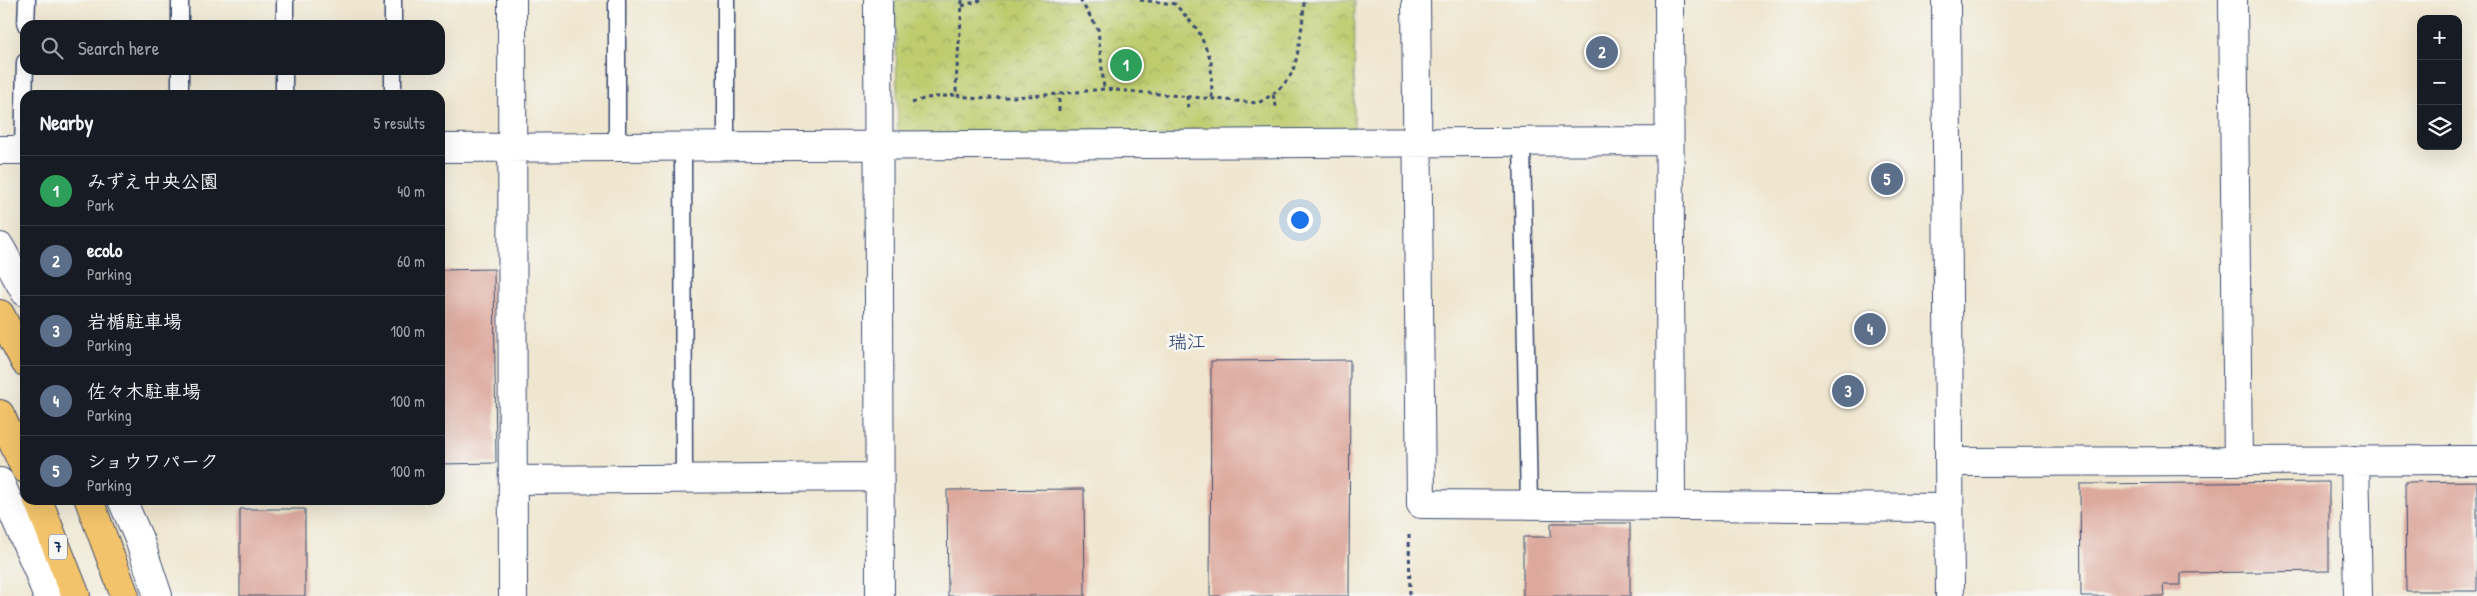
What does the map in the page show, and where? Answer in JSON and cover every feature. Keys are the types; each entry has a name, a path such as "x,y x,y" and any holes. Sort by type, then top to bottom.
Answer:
{"highway":[{"path":"0,314 20,352"},
{"path":"0,414 20,458"},
{"name":"7","path":"40,505 76,596"},
{"path":"91,505 125,596"}],"street":[{"path":"512,0 513,596"},
{"path":"878,0 878,477 880,596"},
{"path":"1416,0 1421,504 1949,508"},
{"path":"1669,0 1671,506"},
{"path":"1946,0 1950,596"},
{"path":"2233,0 2238,461"},
{"path":"445,148 1669,141"},
{"path":"0,247 20,283"},
{"path":"2355,460 2358,596"},
{"path":"1950,462 2477,460"},
{"path":"513,480 878,477"},
{"path":"0,482 38,570 47,596"},
{"path":"124,505 139,539 158,596"}],"lane":[{"path":"26,20 27,0"},
{"path":"180,0 180,20"},
{"path":"285,0 285,20"},
{"path":"393,0 393,20"},
{"path":"617,0 617,147"},
{"path":"726,0 726,146"},
{"path":"22,90 24,75"},
{"path":"180,75 180,90"},
{"path":"284,75 284,90"},
{"path":"393,75 393,90"},
{"path":"16,150 20,111"},
{"path":"1522,142 1529,505"},
{"path":"683,147 684,479"}],"path":[{"path":"956,95 956,60 961,36 962,0"},
{"path":"962,6 981,0"},
{"path":"1080,0 1098,29 1104,88"},
{"path":"1140,0 1175,4 1198,30 1211,60 1212,98"},
{"path":"905,109 911,104 926,98 956,95 978,99 1059,94 1104,88 1258,103 1273,95 1292,74 1304,16 1304,0"},
{"path":"1410,596 1409,516 1421,504"}],"green space":[{"path":"895,0 1355,0 1354,135 913,138 898,130"}],"building":[{"path":"494,269 496,463 445,464 445,270"},
{"path":"1350,360 1349,596 1210,596 1211,361"},
{"path":"2477,481 2477,591 2406,591 2405,482"},
{"path":"2329,482 2329,571 2181,573 2181,585 2163,585 2164,596 2081,596 2080,484"},
{"path":"1084,489 1085,596 948,596 947,490"},
{"path":"240,509 305,509 305,596 240,596"},
{"path":"1551,523 1630,523 1630,596 1523,596 1523,537 1551,537"}],"place":[{"name":"ecolo","path":"1602,52"},
{"name":"みずえ中央公園","path":"1126,65"},
{"name":"ショウワパーク","path":"1887,179"},
{"name":"佐々木駐車場","path":"1870,329"},
{"name":"岩楯駐車場","path":"1848,391"}],"district":[{"name":"瑞江","path":"1187,341"}]}
